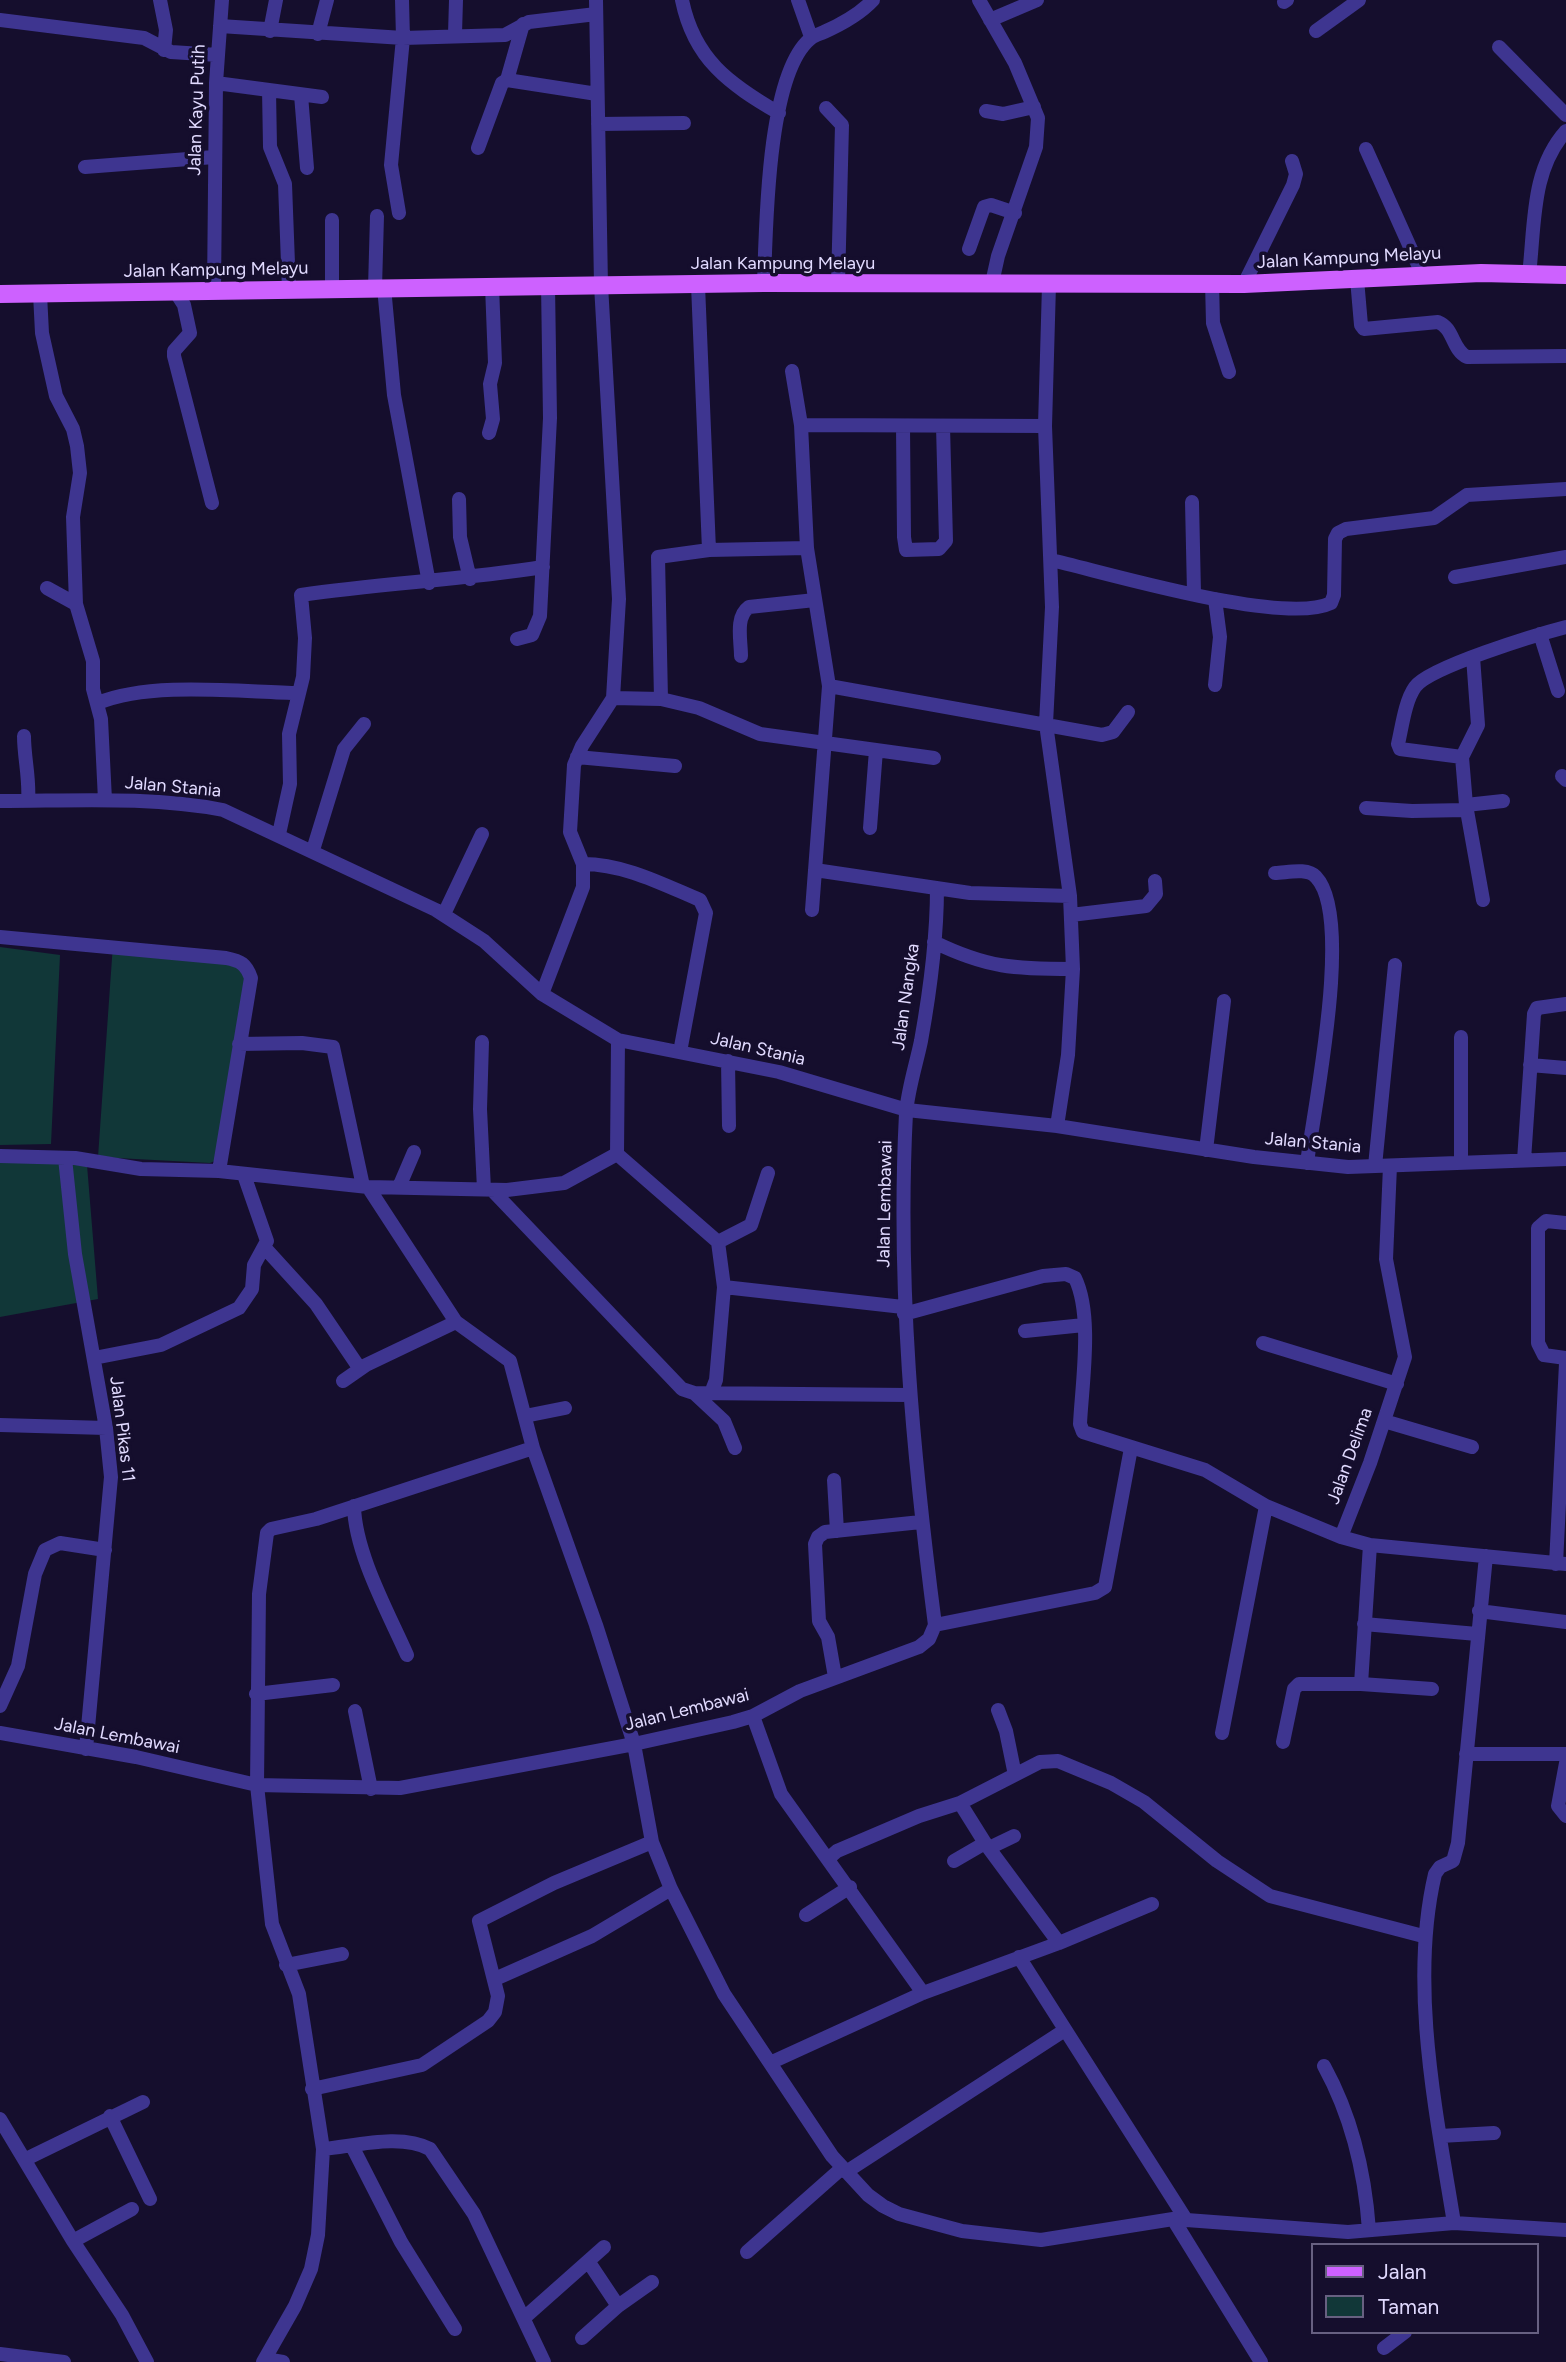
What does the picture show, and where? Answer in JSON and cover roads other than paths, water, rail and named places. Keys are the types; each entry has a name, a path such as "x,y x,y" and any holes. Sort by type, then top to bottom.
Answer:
{"main road":[{"name":"Jalan Kampung Melayu","path":"0,294 492,285 1244,284 1481,272 1566,275"}],"street":[{"path":"160,0 166,30 164,50"},
{"path":"220,26 222,0"},
{"path":"270,31 276,0"},
{"path":"318,34 327,0"},
{"path":"399,213 391,165 403,38 401,0"},
{"path":"455,34 456,0"},
{"path":"682,0 687,25 705,55 732,85 779,113"},
{"path":"798,0 811,37"},
{"path":"764,283 769,183 779,113 788,76 796,57 811,37 851,19 873,0"},
{"path":"979,0 1038,118 1035,147 1015,213 998,256 992,283"},
{"path":"990,20 1037,0"},
{"path":"1316,31 1359,0"},
{"path":"542,993 583,887 583,864 573,847 570,832 577,757 613,698 619,599 601,285 596,7"},
{"name":"Jalan Kayu Putih","path":"214,291 214,157 220,26 403,38 455,34 505,35 523,24 596,7"},
{"path":"0,20 144,38 164,50 218,55"},
{"path":"507,80 523,24"},
{"path":"1499,47 1566,115"},
{"path":"478,148 502,83 507,80 597,94"},
{"path":"216,83 322,97"},
{"path":"270,90 270,147 285,184 289,290"},
{"path":"301,95 307,168"},
{"path":"986,111 1003,114 1034,107"},
{"path":"826,108 842,125 838,284"},
{"path":"598,124 684,123"},
{"path":"1529,275 1540,176 1547,155 1566,131"},
{"path":"1366,149 1423,276"},
{"path":"86,167 214,157"},
{"path":"1244,284 1293,185 1296,174 1292,161"},
{"path":"969,249 984,207 991,205 1015,213"},
{"path":"377,216 380,287 394,395 429,583"},
{"path":"331,220 332,289"},
{"path":"1357,279 1361,325 1364,329 1438,322 1447,328 1462,356 1566,356"},
{"path":"1212,282 1213,323 1229,372"},
{"path":"489,433 493,419 490,384 495,363 492,285"},
{"path":"517,639 528,638 538,627 550,418 548,285"},
{"path":"698,285 709,550"},
{"path":"1049,285 1045,426 1051,560 1046,724 1070,896 1073,969 1068,1055 1057,1126"},
{"path":"181,291 190,333 174,351 174,356 212,503"},
{"path":"40,294 42,333 58,405 73,429 80,473 73,517 76,604 89,643 93,689 98,704 105,800"},
{"path":"792,372 801,425 807,548 829,686 822,744 812,910"},
{"path":"801,425 1045,426"},
{"path":"903,426 904,537 906,550 921,552 939,549 946,541 943,426"},
{"path":"1051,560 1277,610 1323,607 1331,603 1334,595 1335,539 1346,529 1434,518 1467,495 1566,489"},
{"path":"459,499 460,537 470,579"},
{"path":"1192,502 1194,593"},
{"path":"661,699 657,558 663,554 709,550 807,548"},
{"path":"1455,577 1566,557"},
{"path":"279,834 290,784 289,734 299,693 305,638 301,595 367,586 470,579 543,567"},
{"path":"47,588 76,604"},
{"path":"1215,598 1220,637 1215,685"},
{"path":"741,656 740,617 749,607 815,600"},
{"path":"1462,757 1400,749 1398,744 1415,685 1473,657 1566,627"},
{"path":"1540,634 1558,691"},
{"path":"1473,657 1478,725 1462,757 1466,807 1483,900"},
{"path":"829,686 1107,735 1128,712"},
{"path":"98,704 113,697 146,691 299,693"},
{"path":"613,698 661,699 699,708 760,734 934,758"},
{"path":"313,850 344,749 364,724"},
{"path":"24,736 24,759 30,786 28,801"},
{"path":"870,828 876,750"},
{"path":"577,757 675,766"},
{"name":"Jalan Stania","path":"0,801 105,800 194,805 223,810 279,834 444,914 484,941 542,993 618,1040 728,1061 906,1110 1057,1126 1307,1163 1383,1166 1566,1159"},
{"path":"1366,808 1412,811 1503,801"},
{"path":"444,914 482,834"},
{"path":"583,864 597,864 635,872 699,900 704,905 706,913 680,1052"},
{"path":"815,870 970,893 1070,896"},
{"path":"1275,873 1306,872 1315,876 1324,891 1332,923 1333,972 1307,1163"},
{"path":"1072,915 1146,906 1156,894 1155,881"},
{"name":"Jalan Nangka","path":"906,1110 921,1038 934,942 937,888"},
{"path":"0,937 75,945 154,949 239,960 247,967 251,978 219,1171"},
{"path":"934,942 987,964 1010,969 1073,969"},
{"name":"Jalan Delima","path":"1341,1537 1405,1357 1386,1259 1383,1166 1395,965"},
{"path":"1206,1150 1224,1001"},
{"path":"1524,1160 1534,1014 1537,1007 1566,1004"},
{"path":"1461,1037 1461,1161"},
{"path":"618,1040 617,1154 718,1242 724,1287 716,1380 712,1393"},
{"path":"482,1042 480,1109 488,1189 682,1389 694,1393 909,1395"},
{"path":"239,1044 302,1043 333,1047 366,1187 456,1322 510,1360 533,1448 596,1626 634,1744 652,1842 671,1889 708,1966 844,2170 883,2206 900,2214 962,2231 1041,2240 1179,2218 1348,2232 1454,2223 1566,2230"},
{"path":"728,1061 729,1126"},
{"path":"1530,1065 1566,1068"},
{"name":"Jalan Lembawai","path":"0,1733 257,1785 371,1789 426,1785 634,1744 753,1716 835,1677 919,1647 929,1639 935,1625 921,1522 904,1310 901,1210 906,1110"},
{"path":"399,1187 414,1152"},
{"path":"0,1156 58,1157 141,1169 219,1171 366,1187 488,1189 564,1183 617,1154"},
{"name":"Jalan Pikas 11","path":"58,1157 106,1428 111,1477 86,1749"},
{"path":"718,1242 751,1225 768,1173"},
{"path":"94,1358 161,1345 239,1308 247,1299 254,1265 267,1241 244,1175"},
{"path":"724,1287 904,1310 1043,1276 1066,1274 1075,1278 1079,1287 1084,1325 1080,1424 1083,1432 1205,1470 1266,1506 1341,1537 1370,1545 1561,1564 1566,1361 1544,1355 1538,1343 1538,1228 1546,1221 1566,1223"},
{"path":"265,1248 316,1304 360,1369"},
{"path":"344,1381 360,1369 456,1322"},
{"path":"1025,1331 1084,1325"},
{"path":"1264,1343 1397,1384"},
{"path":"694,1393 724,1421 735,1448"},
{"path":"525,1416 565,1408"},
{"path":"1384,1422 1472,1447"},
{"path":"0,1425 106,1428"},
{"path":"283,2362 264,2361 295,2306 311,2269 318,2235 323,2149 299,1994 272,1924 257,1785 258,1594 267,1533 271,1528 354,1506 533,1448"},
{"path":"935,1625 1095,1593 1105,1587 1131,1448"},
{"path":"834,1480 837,1531"},
{"path":"354,1506 358,1532 369,1564 407,1655"},
{"path":"1222,1733 1266,1506"},
{"path":"835,1677 828,1637 819,1621 815,1544 818,1537 837,1531 921,1522"},
{"path":"0,1706 18,1666 35,1574 45,1550 60,1543 105,1550"},
{"path":"1361,1684 1370,1545"},
{"path":"1454,2223 1430,2051 1423,1936 1436,1874 1440,1867 1453,1861 1458,1843 1486,1556"},
{"path":"1479,1611 1566,1622"},
{"path":"1364,1624 1477,1634"},
{"path":"1283,1742 1294,1689 1299,1684 1361,1684 1432,1689"},
{"path":"256,1694 333,1685"},
{"path":"998,1710 1006,1731 1015,1775"},
{"path":"355,1711 371,1789"},
{"path":"753,1716 781,1794 850,1887 923,1993"},
{"path":"1466,1754 1566,1754"},
{"path":"829,1858 837,1851 884,1831 960,1803 1040,1762 1058,1761 1078,1768 1144,1802 1217,1861 1270,1896 1423,1936"},
{"path":"1566,1763 1558,1806 1566,1816"},
{"path":"960,1803 987,1846 1059,1943"},
{"path":"954,1861 1014,1836"},
{"path":"312,2089 412,2068 430,2061 488,2021 497,2004 495,1979 479,1921 554,1883 652,1842"},
{"path":"806,1915 850,1887"},
{"path":"495,1979 592,1936 671,1889"},
{"path":"772,2062 923,1993 1059,1943 1152,1904"},
{"path":"286,1965 342,1954"},
{"path":"1018,1957 1179,2218 1261,2362"},
{"path":"747,2252 844,2170 1065,2030"},
{"path":"1324,2066 1359,2155 1366,2183 1369,2230"},
{"path":"26,2159 143,2102"},
{"path":"110,2116 150,2199"},
{"path":"0,2119 73,2241 122,2315 147,2362"},
{"path":"1440,2136 1494,2133"},
{"path":"323,2149 420,2143 437,2156 474,2214 543,2362"},
{"path":"352,2146 401,2242 455,2329"},
{"path":"73,2241 132,2209"},
{"path":"1348,2232 1356,2243"},
{"path":"524,2318 604,2247"},
{"path":"588,2261 618,2306"},
{"path":"582,2338 618,2306 652,2282"},
{"path":"1384,2348 1402,2334"},
{"path":"0,2354 64,2362"}]}
